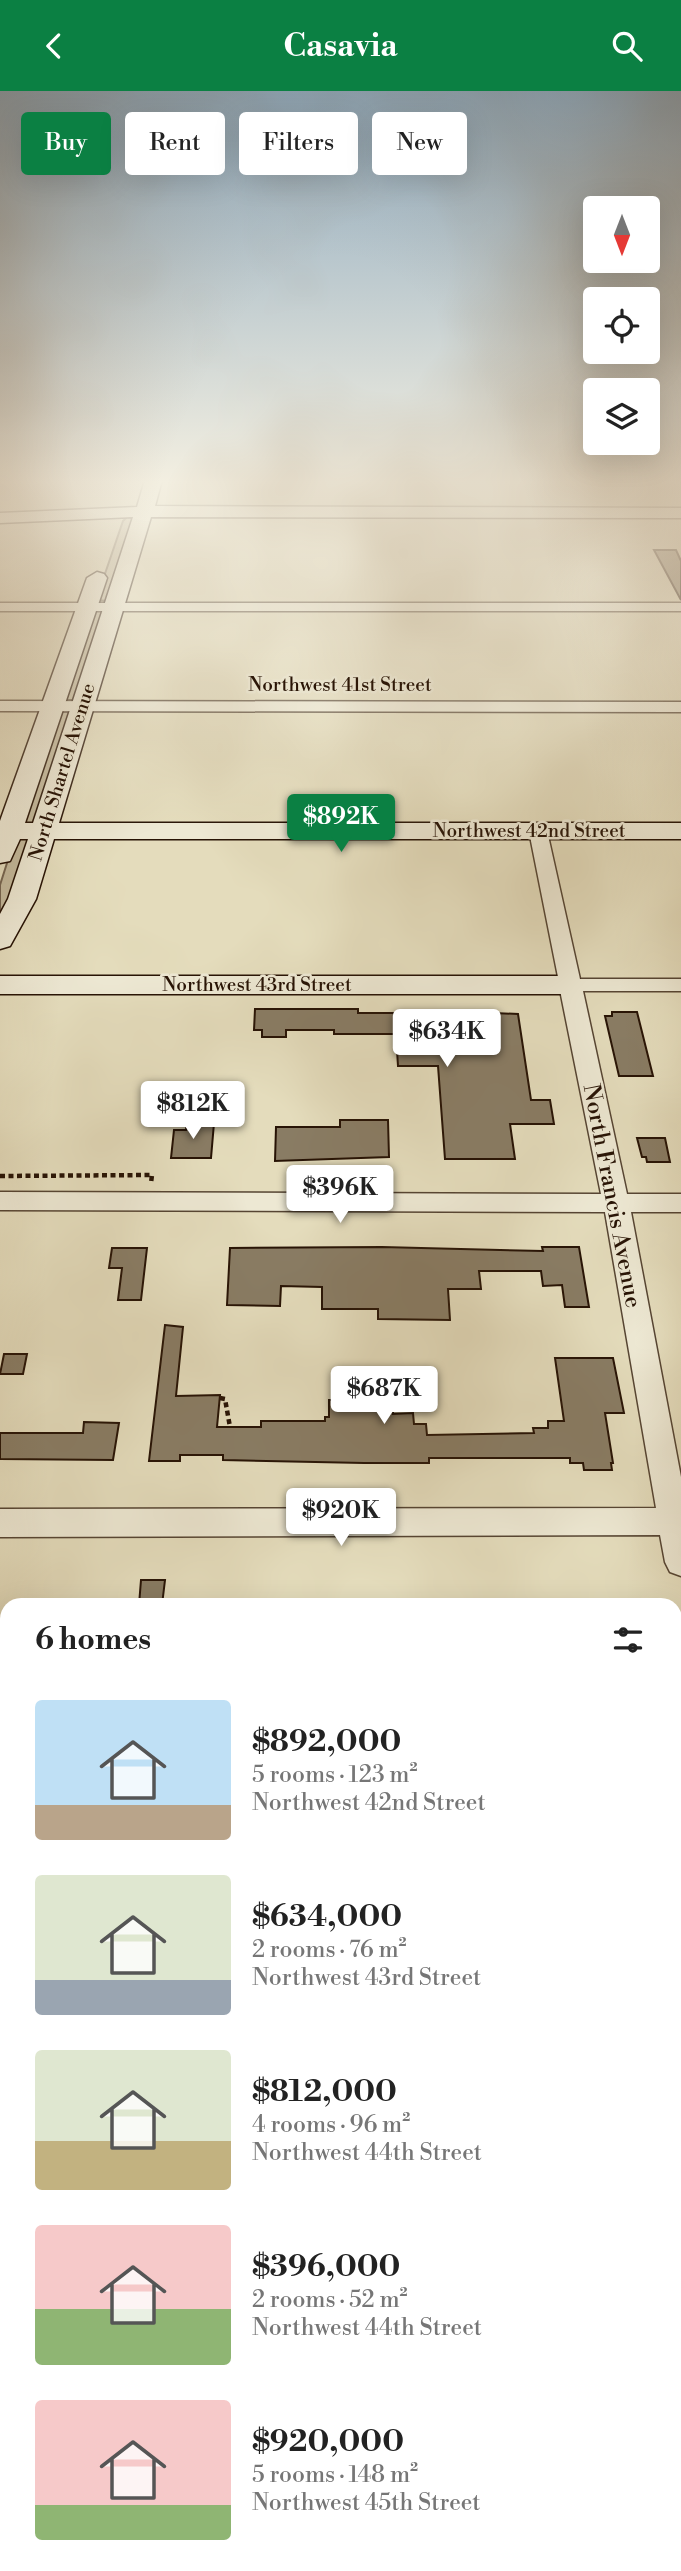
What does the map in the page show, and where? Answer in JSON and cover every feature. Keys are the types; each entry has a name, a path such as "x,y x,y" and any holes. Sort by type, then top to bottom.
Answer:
{"street":[{"name":"North Shartel Avenue","path":"0,857 5,831 91,596"},
{"name":"North Shartel Avenue","path":"0,940 22,899 118,596"},
{"path":"0,607 681,607"},
{"name":"Northwest 41st Street","path":"0,706 681,707"},
{"name":"Northwest 42nd Street","path":"5,831 681,831"},
{"name":"North Francis Avenue","path":"538,831 568,985 616,1203 677,1521 681,1562"},
{"name":"Northwest 43rd Street","path":"0,985 681,985"},
{"path":"0,1201 681,1203"},
{"path":"0,1523 677,1521"}],"path":[{"path":"220,1398 225,1399 230,1427"}],"shaded area":[{"path":"97,596 109,596 107,601 96,600"},
{"path":"92,611 106,611 77,700 62,700"},
{"path":"58,712 74,712 38,823 22,824"},
{"path":"15,838 32,839 32,842 0,918 0,885"}],"building":[{"path":"255,1009 358,1009 358,1013 402,1013 403,1018 471,1019 471,1012 518,1014 531,1100 550,1100 554,1124 510,1124 515,1159 445,1159 438,1066 398,1066 396,1034 334,1034 334,1030 286,1030 286,1037 262,1037 262,1030 254,1030"},
{"path":"612,1012 637,1012 653,1076 619,1076 605,1016 612,1016"},
{"path":"340,1120 388,1120 389,1157 275,1161 276,1127 340,1127"},
{"path":"187,1123 214,1123 211,1158 171,1158 174,1130 186,1130"},
{"path":"637,1138 665,1138 670,1162 647,1162 646,1157 642,1157"},
{"path":"382,1247 543,1251 542,1247 579,1247 589,1307 565,1307 562,1285 543,1286 541,1271 479,1271 481,1289 448,1289 450,1320 378,1319 378,1309 322,1309 322,1287 281,1286 280,1306 227,1305 230,1248"},
{"path":"112,1248 147,1248 141,1300 118,1300 122,1268 109,1268"},
{"path":"165,1325 183,1327 176,1396 220,1395 217,1427 261,1427 261,1421 325,1421 325,1417 329,1417 329,1400 393,1400 393,1414 413,1413 414,1424 426,1424 427,1435 534,1433 533,1428 548,1428 548,1421 564,1421 555,1358 613,1358 624,1413 605,1413 612,1470 584,1470 583,1463 570,1463 570,1458 429,1458 429,1463 364,1463 223,1460 223,1455 180,1455 180,1461 149,1461"},
{"path":"4,1354 27,1354 23,1374 0,1374"},
{"path":"84,1422 119,1423 113,1460 0,1459 0,1433 83,1433"},
{"path":"141,1580 165,1580 163,1598 140,1598"}]}
